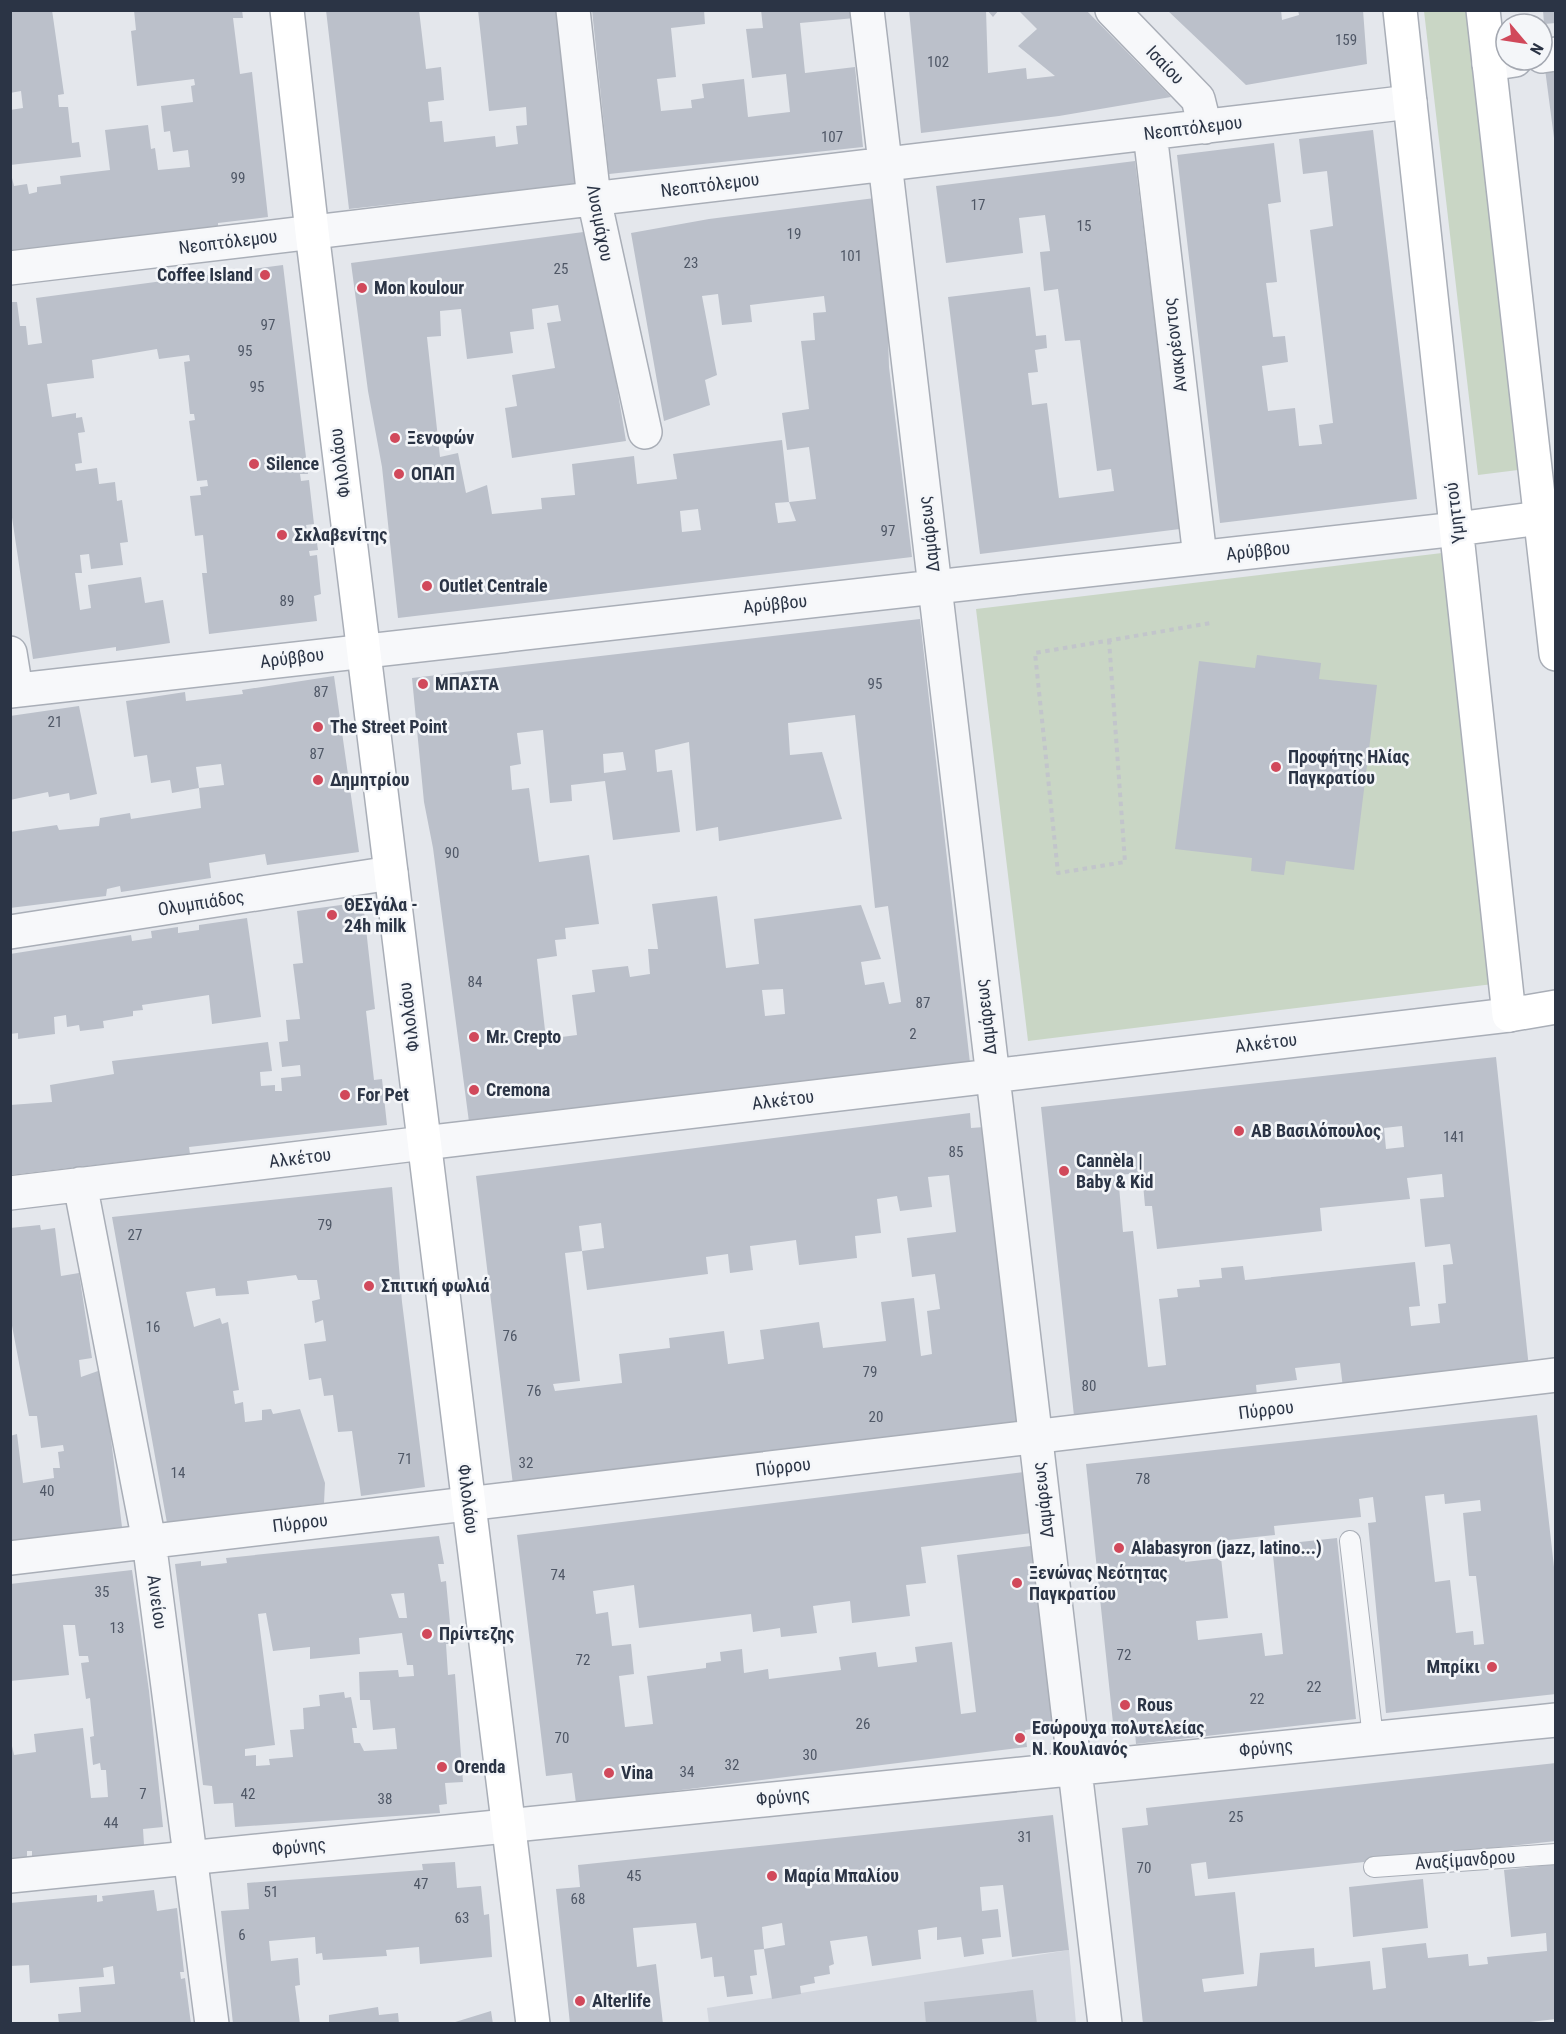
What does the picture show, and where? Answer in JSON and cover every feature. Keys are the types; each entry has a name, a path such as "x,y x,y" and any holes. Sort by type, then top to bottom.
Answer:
{"main road":[{"name":"Φιλολάου","path":"287,10 363,650 533,2024"},
{"name":"Υμηττού","path":"1400,10 1509,1015"},
{"path":"1483,10 1494,40"},
{"path":"1503,72 1548,519 1556,654"},
{"name":"Αρύββου","path":"1457,529 1548,519"},
{"name":"Αλκέτου","path":"1509,1015 1556,1007"}],"street":[{"name":"Λυσιμάχου","path":"573,10 594,199 645,432"},
{"name":"Δαμάρεως","path":"867,10 1105,2024"},
{"name":"Ισαίου","path":"1112,10 1198,99 1205,127"},
{"name":"Νεοπτόλεμου","path":"10,268 1410,102"},
{"name":"Ανακρέοντος","path":"1150,133 1200,557"},
{"name":"Αρύββου","path":"13,690 1457,529"},
{"path":"10,653 13,690"},
{"name":"Ολυμπιάδος","path":"10,932 391,873"},
{"name":"Αλκέτου","path":"10,1193 1509,1015"},
{"name":"Αινείου","path":"80,1185 149,1541 212,2024"},
{"name":"Πύρρου","path":"10,1558 1556,1375"},
{"name":"Φρύνης","path":"10,1876 1556,1720"}],"lane":[{"path":"1350,1541 1372,1738"},
{"name":"Αναξίμανδρου","path":"1374,1867 1556,1854"}],"path":[{"path":"1110,640 1125,862 1058,873 1035,653 1110,640 1211,623"}],"shaded area":[{"path":"1069,1950 1076,2023 709,2024 707,2008"}],"green space":[{"path":"1424,11 1480,11 1533,468 1478,475"},
{"path":"1442,553 1493,984 1028,1041 976,609"}],"building":[{"path":"10,10 52,10 64,94 58,95 59,107 68,107 72,143 79,142 81,157 10,165 10,110 23,108 21,91 10,93"},
{"path":"134,10 242,10 243,18 233,18 240,74 252,72 268,217 218,223 218,228 10,253 10,170 14,186 27,184 29,194 37,192 37,187 61,184 60,176 110,170 105,130 148,125 151,149 155,148 158,170 190,167 188,150 173,152 170,131 164,132 161,106 193,102 191,86 195,85 194,79 137,86 131,31 136,30"},
{"path":"326,10 419,10 426,69 441,67 444,100 428,102 430,122 442,121 444,142 495,136 496,147 518,144 516,126 527,125 526,107 489,111 478,10 556,10 576,184 349,209"},
{"path":"592,10 704,10 705,24 671,28 676,77 657,79 661,111 692,108 691,100 704,98 702,84 744,79 748,117 790,112 786,74 752,78 746,29 763,28 761,10 854,10 855,18 800,23 805,73 855,67 863,147 609,174"},
{"path":"909,10 986,10 988,73 1026,68 1027,79 1055,76 1018,46 1037,29 1018,10 1086,10 1171,97 1059,116 921,133"},
{"path":"987,10 999,10 993,17"},
{"path":"1167,10 1281,10 1282,20 1299,15 1298,10 1363,10 1367,64 1246,85"},
{"path":"1543,10 1556,10 1556,23 1554,23 1554,12 1543,12"},
{"path":"1556,68 1556,138 1554,138 1545,72 1554,72"},
{"path":"1373,130 1417,499 1220,523 1177,155 1274,143 1281,202 1268,204 1277,282 1266,283 1273,337 1285,336 1288,362 1262,366 1268,411 1295,408 1299,446 1322,444 1319,425 1333,423 1310,230 1333,226 1327,171 1303,174 1299,139"},
{"path":"1135,161 1180,529 980,554 948,297 1030,287 1036,336 1046,335 1047,348 1035,350 1038,372 1028,373 1032,405 1047,403 1059,498 1114,491 1111,469 1097,471 1080,340 1065,341 1058,289 1044,291 1040,252 1050,251 1045,215 1019,218 1023,253 946,263 936,186"},
{"path":"875,198 887,305 889,367 912,557 398,618 382,467 368,391 351,263 591,231 626,441 512,458 505,408 517,406 512,375 555,368 547,323 561,321 558,305 532,309 534,329 510,332 513,353 467,359 461,309 440,311 441,336 427,337 440,457 458,453 466,493 487,485 492,514 542,509 541,498 575,495 572,464 634,456 637,484 677,479 673,454 782,440 789,502 816,499 809,447 787,450 782,413 809,409 801,341 815,340 813,313 826,312 824,296 750,305 752,322 722,325 718,294 702,296 717,375 705,380 710,405 664,421 631,233 709,219","holes":["789,502 796,521 778,523 775,503","698,509 701,530 682,532 680,511"]},
{"path":"283,265 308,474 300,474 301,481 309,480 314,524 306,525 307,530 315,529 318,550 309,551 310,556 317,555 321,594 314,596 317,621 209,634 202,573 207,573 203,535 195,536 190,496 201,495 200,487 208,486 207,480 197,481 189,421 195,420 194,414 190,414 184,362 190,361 189,355 159,359 157,349 92,360 94,378 47,384 52,417 76,413 76,418 82,417 85,432 78,433 82,463 75,464 76,471 97,468 99,484 115,482 117,501 122,500 128,542 120,543 123,565 91,569 89,554 80,555 82,573 75,573 80,610 91,608 88,585 141,577 145,603 163,600 170,643 116,651 116,647 33,659 10,504 10,302 17,302 20,326 26,326 28,345 42,343 36,298"},
{"path":"920,619 970,1063 469,1122 433,848 424,802 412,678","holes":["855,715 875,908 888,906 901,1002 889,1004 884,982 865,985 861,962 881,959 861,905 754,919 759,964 726,968 717,896 652,904 658,949 648,949 650,974 630,977 628,966 592,970 595,992 572,995 577,1035 546,1039 537,959 557,956 555,940 566,939 565,928 599,924 589,855 539,862 529,788 512,790 510,766 521,764 517,733 543,730 550,803 572,801 571,785 605,781 613,840 680,832 672,770 657,772 655,750 689,742 696,831 718,827 719,841 842,819 822,752 790,755 788,723","623,752 626,770 604,773 603,754","783,989 785,1014 765,1016 762,990"]},
{"name":"Προφήτης Ηλίας Παγκρατίου","path":"1257,655 1321,663 1319,679 1377,685 1354,870 1286,861 1284,875 1251,871 1252,858 1175,849 1199,661 1255,668"},
{"path":"334,676 359,852 267,865 265,854 209,863 211,878 121,892 120,886 107,889 106,896 10,908 10,832 57,825 59,830 99,826 100,818 130,813 131,819 201,808 199,788 172,793 170,780 151,783 147,755 134,757 126,701 185,692 186,701 243,694 242,690","holes":["221,764 224,785 199,788 196,767"]},
{"path":"79,706 97,794 70,800 69,793 49,797 48,792 10,800 10,716"},
{"path":"363,902 375,1009 366,1011 374,1080 382,1079 387,1125 189,1147 190,1154 10,1175 10,1105 52,1102 50,1085 114,1074 112,1061 268,1042 272,1071 260,1072 261,1086 275,1085 275,1091 282,1091 281,1078 301,1076 300,1065 282,1067 279,1042 288,1041 286,1020 300,1019 293,964 303,963 297,911"},
{"path":"247,918 261,1017 212,1024 209,995 142,1005 143,1010 133,1011 133,1016 103,1021 104,1028 80,1031 79,1025 67,1027 66,1015 54,1017 55,1034 18,1039 18,1033 10,1034 10,954 131,935 132,941 152,938 151,931 178,927 178,933 199,930 199,925"},
{"path":"1496,1057 1529,1368 1343,1388 1340,1363 1295,1368 1297,1380 1256,1385 1257,1396 1074,1416 1041,1107","holes":["1402,1126 1404,1147 1386,1149 1384,1128","1142,1173 1145,1206 1152,1206 1157,1249 1322,1231 1320,1208 1410,1199 1407,1178 1442,1174 1444,1197 1420,1199 1425,1247 1450,1244 1453,1264 1443,1265 1446,1303 1438,1304 1440,1323 1411,1326 1409,1307 1420,1306 1415,1262 1245,1280 1243,1266 1221,1268 1222,1278 1199,1280 1200,1287 1177,1289 1178,1297 1159,1299 1166,1365 1148,1367 1133,1231 1123,1232 1118,1175"]},
{"path":"970,1113 971,1128 984,1127 1019,1422 513,1485 476,1176","holes":["949,1175 956,1232 907,1238 912,1277 935,1274 940,1309 927,1311 932,1354 921,1356 914,1298 881,1302 886,1341 823,1348 819,1322 760,1330 764,1359 728,1364 724,1331 669,1338 670,1348 619,1354 622,1383 555,1391 553,1384 580,1381 565,1253 582,1251 587,1290 708,1274 706,1257 728,1254 730,1273 753,1270 750,1246 796,1240 799,1265 857,1258 855,1236 881,1233 877,1199 897,1196 900,1211 932,1207 928,1177","601,1223 604,1248 582,1251 579,1226"]},
{"path":"392,1187 402,1302 425,1487 361,1496 352,1431 338,1432 333,1395 324,1396 321,1378 309,1380 304,1344 326,1341 323,1320 315,1323 312,1301 320,1299 317,1280 298,1280 296,1275 247,1281 249,1294 216,1296 215,1288 186,1292 194,1327 220,1318 222,1324 228,1322 239,1390 233,1391 235,1404 243,1402 245,1422 262,1420 262,1410 271,1409 273,1414 300,1409 325,1483 324,1503 167,1523 112,1217"},
{"path":"40,1225 41,1230 55,1228 61,1276 79,1273 92,1358 79,1360 81,1377 98,1371 107,1407 122,1527 24,1539 24,1543 10,1544 10,1436 17,1434 23,1483 54,1478 53,1468 60,1468 58,1452 64,1451 63,1445 41,1448 37,1416 29,1416 10,1315 10,1228"},
{"path":"1537,1415 1556,1585 1556,1694 1386,1713 1368,1523 1376,1522 1373,1497 1359,1499 1361,1517 1274,1526 1275,1535 1183,1545 1185,1562 1221,1558 1228,1618 1196,1621 1198,1640 1262,1633 1265,1656 1283,1654 1272,1545 1337,1538 1356,1719 1136,1744 1134,1721 1113,1723 1086,1464","holes":["1444,1494 1445,1504 1480,1500 1481,1511 1463,1513 1469,1576 1476,1576 1484,1644 1474,1645 1473,1631 1456,1633 1450,1580 1435,1582 1425,1496"]},
{"path":"1024,1472 1032,1533 921,1547 926,1583 906,1585 910,1616 852,1623 850,1601 813,1606 817,1633 781,1637 780,1628 753,1632 751,1614 639,1628 634,1585 593,1591 596,1614 608,1612 612,1646 631,1644 634,1674 619,1676 625,1727 653,1724 647,1676 706,1668 706,1663 721,1661 720,1652 742,1649 744,1673 768,1669 769,1679 841,1670 839,1657 876,1652 878,1667 917,1662 915,1647 952,1642 961,1714 976,1712 957,1555 1031,1546 1053,1726 1025,1730 1027,1747 576,1803 572,1773 546,1776 517,1535"},
{"path":"439,1536 444,1564 438,1564 441,1582 446,1581 452,1644 446,1644 448,1675 455,1674 463,1782 445,1783 447,1804 439,1805 440,1813 235,1827 233,1803 214,1804 212,1786 203,1785 175,1564 201,1561 201,1566 227,1563 226,1558","holes":["404,1593 407,1618 399,1618 391,1594","266,1613 273,1651 310,1647 310,1659 360,1654 359,1638 402,1633 407,1665 413,1665 414,1676 399,1677 398,1670 359,1672 360,1700 370,1700 373,1730 395,1728 397,1749 364,1751 360,1743 354,1743 352,1728 357,1728 351,1697 345,1698 344,1692 319,1695 320,1706 303,1708 304,1729 290,1730 293,1757 269,1759 270,1765 256,1766 256,1755 245,1756 245,1749 275,1745 258,1614"]},
{"path":"132,1570 149,1691 163,1827 143,1829 144,1845 32,1857 32,1851 27,1851 27,1857 10,1858 10,1737 14,1755 36,1752 34,1734 83,1728 91,1798 108,1797 106,1770 101,1770 100,1763 93,1765 90,1737 94,1736 90,1698 86,1699 81,1663 89,1662 88,1656 79,1656 75,1625 63,1625 69,1675 10,1681 10,1584"},
{"path":"1556,1763 1556,1841 1208,1879 1206,1862 1191,1864 1195,1896 1235,1892 1244,1974 1202,1979 1204,1992 1257,1986 1260,1953 1314,1948 1315,1967 1370,1961 1373,1990 1386,1988 1382,1948 1426,1943 1428,1958 1468,1954 1469,1966 1488,1964 1487,1957 1547,1951 1546,1933 1511,1937 1504,1870 1556,1864 1556,2019 1512,2024 1143,2024 1122,1828 1148,1825 1146,1808"},
{"path":"1053,1815 1069,1950 1012,1957 1003,1885 980,1887 982,1911 998,1909 1001,1937 982,1939 984,1954 964,1957 961,1937 937,1940 937,1927 918,1930 921,1959 872,1966 867,1936 830,1941 834,1964 829,1966 830,1974 814,1977 815,1983 800,1986 801,1994 772,1999 764,1949 754,1950 757,1975 750,1976 753,1994 727,1997 724,1976 714,1977 712,1957 701,1959 696,1923 633,1928 637,1967 656,1964 663,2024 570,2024 556,1889 580,1887 578,1865","holes":["782,1923 785,1945 764,1949 762,1927"]},
{"path":"455,1862 457,1888 481,1886 484,1915 489,1914 492,1957 420,1964 419,1947 386,1950 387,1956 323,1960 322,1953 316,1954 315,1937 269,1941 271,1961 298,1958 300,1985 295,1986 300,2024 233,2024 221,1911 249,1909 247,1883 423,1870 422,1864"},
{"path":"1423,1879 1428,1928 1353,1937 1349,1887"},
{"path":"154,1890 157,1911 177,1908 184,1972 180,1972 181,1979 185,1978 191,2024 59,2024 58,2014 81,2012 79,1987 115,1984 113,1966 103,1968 104,1977 30,1983 29,1965 10,1966 10,1903 97,1895 97,1902 103,1901 102,1896"},
{"path":"1033,1990 1037,2024 926,2024 924,2002"},
{"path":"378,2007 379,2015 398,2013 399,2024 329,2024 329,2015"},
{"path":"491,2011 493,2024 452,2024 452,2023"}],"place":[{"name":"Coffee Island","path":"265,275"},
{"name":"Mon koulour","path":"362,288"},
{"name":"Ξενοφών","path":"395,438"},
{"name":"Silence","path":"254,464"},
{"name":"ΟΠΑΠ","path":"399,474"},
{"name":"Σκλαβενίτης","path":"282,535"},
{"name":"Outlet Centrale","path":"427,586"},
{"name":"ΜΠΑΣΤΑ","path":"423,684"},
{"name":"The Street Point","path":"318,727"},
{"name":"Προφήτης Ηλίας Παγκρατίου","path":"1276,767"},
{"name":"Δημητρίου","path":"318,780"},
{"name":"ΘΕΣγάλα - 24h milk","path":"332,915"},
{"name":"Mr. Crepto","path":"474,1037"},
{"name":"Cremona","path":"474,1090"},
{"name":"For Pet","path":"345,1095"},
{"name":"ΑΒ Βασιλόπουλος","path":"1239,1131"},
{"name":"Cannèla | Baby & Kid","path":"1064,1171"},
{"name":"Σπιτική φωλιά","path":"369,1286"},
{"name":"Alabasyron (jazz, latino...)","path":"1119,1548"},
{"name":"Ξενώνας Νεότητας Παγκρατίου","path":"1017,1583"},
{"name":"Πρίντεζης","path":"427,1634"},
{"name":"Μπρίκι","path":"1492,1667"},
{"name":"Rous","path":"1125,1705"},
{"name":"Εσώρουχα πολυτελείας Ν. Κουλιανός","path":"1020,1738"},
{"name":"Orenda","path":"442,1767"},
{"name":"Vina","path":"609,1773"},
{"name":"Μαρία Μπαλίου","path":"772,1876"},
{"name":"Alterlife","path":"580,2001"}]}
